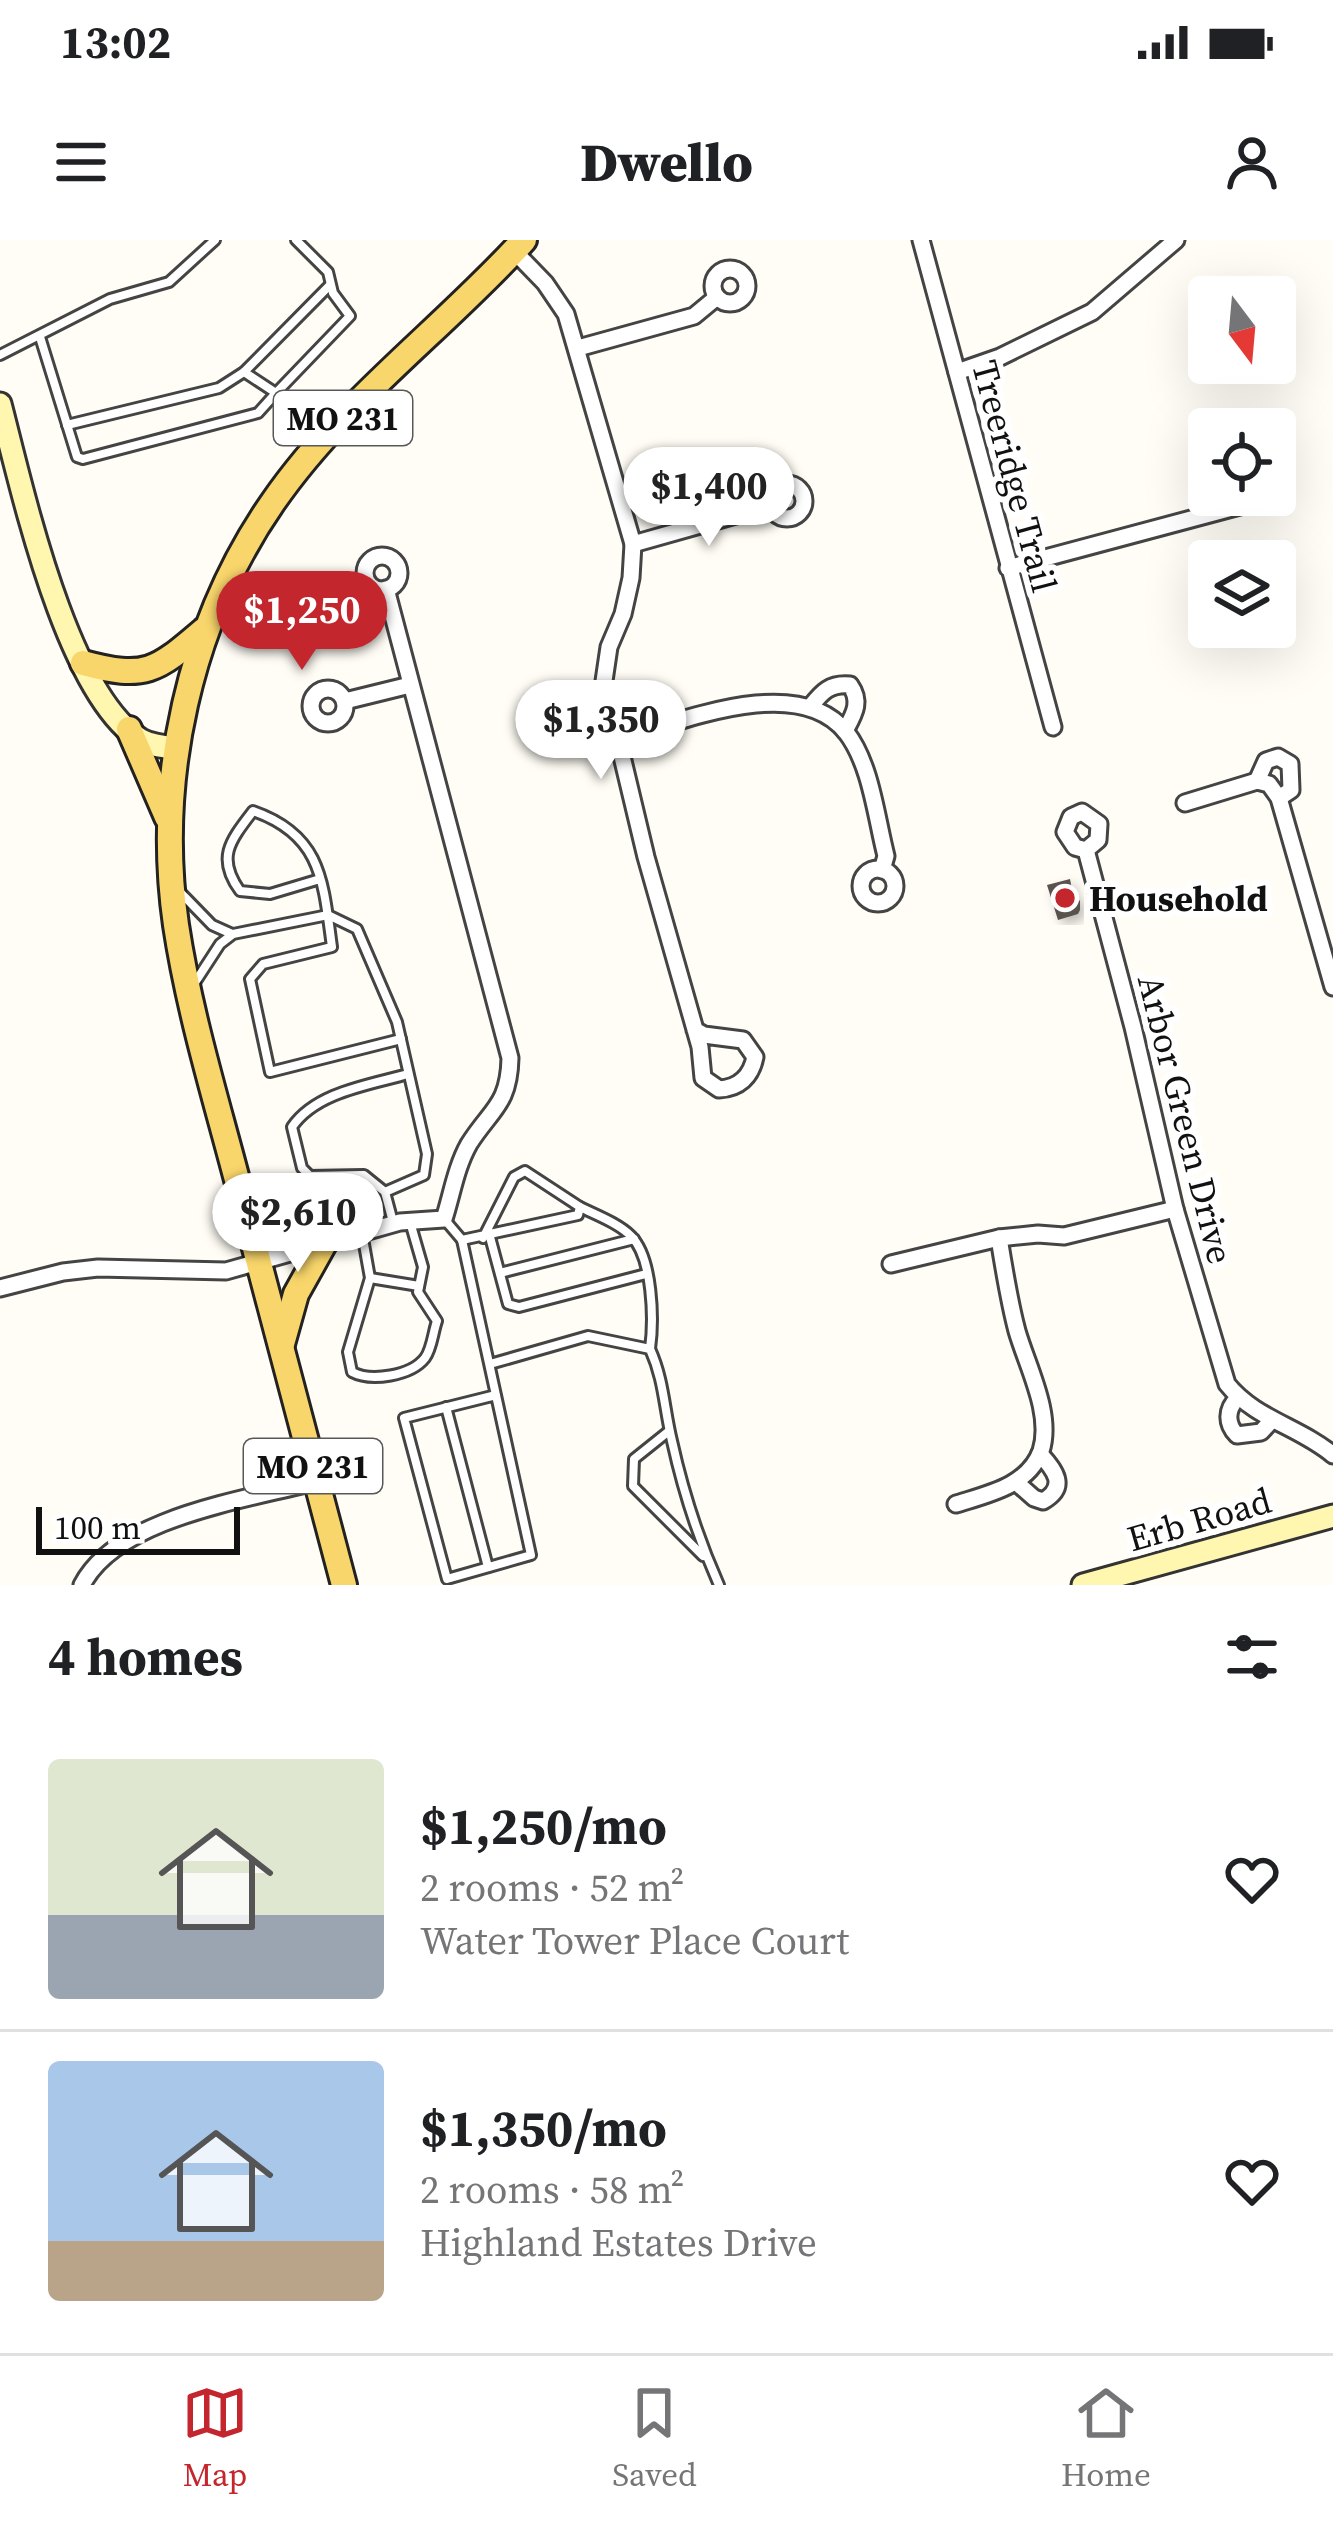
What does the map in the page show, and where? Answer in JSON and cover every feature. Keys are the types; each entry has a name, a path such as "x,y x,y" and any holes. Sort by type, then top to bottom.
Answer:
{"main road":[{"name":"MO 231","path":"344,1585 189,994 172,883 170,824 177,748 206,629 250,537 320,441 519,246"},
{"path":"83,663 118,673 152,668 206,629"},
{"path":"129,729 170,824"},
{"path":"238,1184 291,1228 325,1242 296,1294 281,1347"}],"street":[{"name":"Treeridge Trail","path":"921,240 1052,728"},
{"path":"957,371 1000,357 1092,312 1176,240"},
{"path":"519,246 557,298 578,348 633,544 631,578 609,647 604,681 695,1030 703,1078 719,1089 744,1080 754,1057 743,1040 695,1030"},
{"path":"578,348 694,316 717,297"},
{"path":"0,404 8,462 54,598 83,663 100,694 129,729 151,745 177,748"},
{"path":"633,544 771,505"},
{"path":"1008,568 1202,516"},
{"path":"0,1288 98,1268 208,1272 402,1222 444,1219 470,1143 503,1101 510,1058 386,589"},
{"path":"345,701 410,685"},
{"path":"811,706 824,690 850,685 857,695 857,710 845,731"},
{"path":"617,740 729,709 771,702 811,706 845,731 864,772 886,856 883,870"},
{"path":"1257,781 1266,761 1278,757 1290,764 1292,790 1279,798"},
{"path":"1185,803 1257,781 1269,784 1279,798 1333,987"},
{"name":"Arbor Green Drive","path":"1086,850 1174,1209 1227,1384 1238,1398 1314,1439 1333,1455"},
{"path":"891,1264 999,1238 1064,1236 1174,1209"},
{"path":"956,1504 1016,1483 1040,1454 1040,1407 1017,1329 999,1238"},
{"name":"Arbor Green Drive","path":"1238,1398 1228,1414 1237,1435 1262,1432 1272,1420"},
{"path":"1016,1483 1043,1501 1053,1495 1057,1474 1040,1454"},
{"path":"82,1585 93,1564 119,1543 154,1525 316,1481"},
{"name":"Erb Road","path":"1083,1585 1333,1516"}],"lane":[{"path":"0,355 110,299 169,282 215,240"},
{"path":"40,337 77,457 258,412 350,316 328,272 296,240"},
{"path":"67,425 219,388 244,372 330,284"},
{"path":"244,372 277,393 320,441"},
{"path":"320,879 270,894 240,891 228,874 226,860 236,834 253,811 284,822 313,851 320,879 328,915 332,946 263,964 250,979 270,1072 400,1039"},
{"path":"172,883 212,925 233,934 328,915 357,929 400,1039 427,1154 424,1175 385,1192"},
{"path":"189,994 207,961 233,934"},
{"path":"362,1232 370,1278 348,1352 352,1372 365,1379 411,1369 427,1356 436,1321 418,1292 423,1267 385,1192 364,1175 310,1176 302,1168 292,1127 301,1113 332,1096 408,1074"},
{"path":"646,1274 519,1306 508,1304 486,1238 514,1177 525,1171 640,1247 646,1274 655,1318 650,1349 664,1380 682,1489 719,1585"},
{"path":"463,1240 578,1216 580,1207"},
{"path":"444,1219 463,1240 531,1555 447,1579 404,1418 496,1395"},
{"path":"500,1274 634,1239"},
{"path":"370,1278 419,1286"},
{"path":"490,1364 588,1336 650,1349"},
{"path":"446,1407 488,1567"},
{"path":"670,1431 634,1459 632,1486 708,1562"}],"building":[{"name":"Household","path":"1070,879 1080,910 1058,920 1047,885"}],"place":[{"name":"Household","path":"1065,898"}]}
